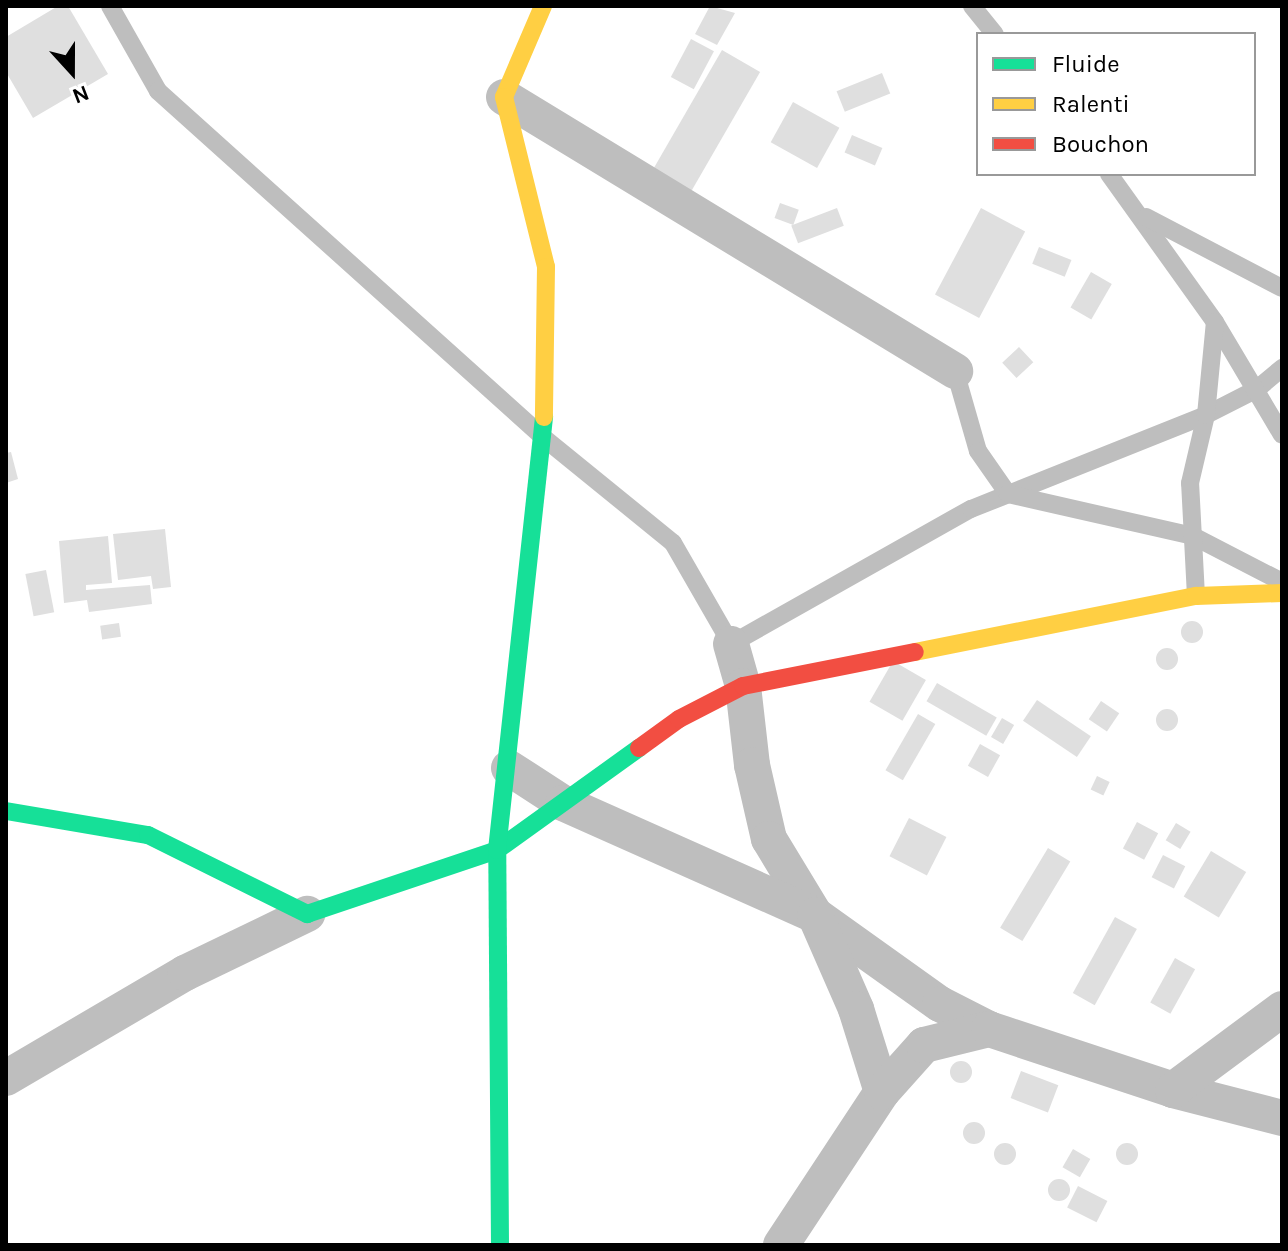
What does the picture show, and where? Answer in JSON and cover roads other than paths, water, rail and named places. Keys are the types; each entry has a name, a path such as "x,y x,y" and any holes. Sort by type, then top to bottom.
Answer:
{"street":[{"path":"500,1245 497,850 509,768 544,438 546,267 504,97 543,6"},
{"path":"504,97 955,371"},
{"path":"6,1078 185,973 307,914 497,850 679,719 743,686 1196,596 1282,593"},
{"path":"731,644 743,686 752,765 769,839 815,915 856,1009 882,1092"},
{"path":"509,768 563,803 815,915 940,1004 989,1029 1173,1090 1282,1118"},
{"path":"6,811 148,835 307,914"},
{"path":"1173,1090 1282,1009"},
{"path":"781,1245 882,1092 924,1045 989,1029"}],"lane":[{"path":"110,6 158,91 544,438 673,543 731,644 971,509 1206,415 1257,389 1282,368"},
{"path":"972,6 993,32"},
{"path":"1111,176 1142,215 1215,322 1282,435"},
{"path":"1142,215 1282,288"},
{"path":"1196,596 1190,483 1206,415 1215,322"},
{"path":"955,371 978,451 1008,494 1193,536 1282,582"}]}
